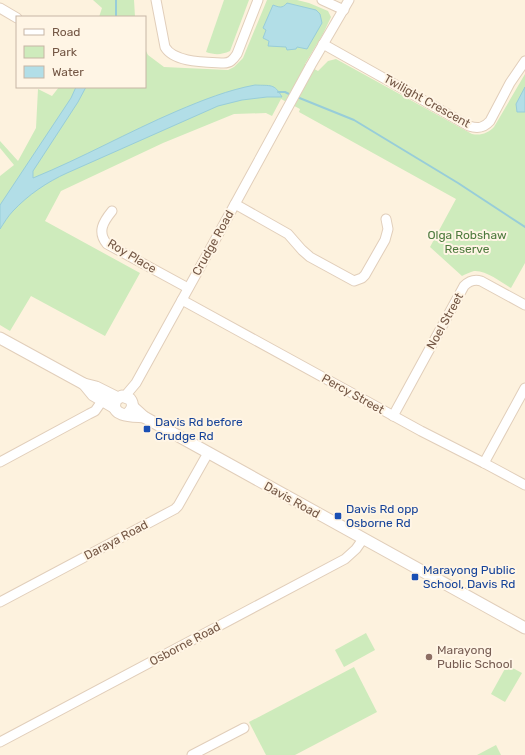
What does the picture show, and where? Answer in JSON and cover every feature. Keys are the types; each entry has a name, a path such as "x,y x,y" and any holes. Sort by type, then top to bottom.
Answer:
{"street":[{"path":"156,0 165,47 168,52 178,58 229,63 234,60 237,54 258,0"},
{"path":"322,0 344,10"},
{"name":"Crudge Road","path":"125,404 311,65 349,0"},
{"path":"0,8 16,17"},
{"name":"Twilight Crescent","path":"323,44 469,126 478,128 486,125 490,121 510,83 525,61"},
{"path":"235,204 288,234 310,257 355,284 365,275 385,240 388,229 386,219"},
{"name":"Roy Place","path":"112,212 102,229 103,239 107,244 188,288"},
{"name":"Noel Street","path":"393,416 464,286 476,279 525,305"},
{"name":"Percy Street","path":"182,300 393,416 525,485"},
{"name":"Davis Road","path":"0,338 84,384 96,387 144,417 208,453 525,628"},
{"name":"Davis Road","path":"84,384 93,395 102,400 125,404"},
{"path":"484,463 525,388"},
{"path":"0,462 95,411 102,400"},
{"name":"Daraya Road","path":"0,602 175,509 208,453"},
{"name":"Osborne Road","path":"0,742 345,559 356,549 362,539"},
{"path":"192,755 244,728"}],"green space":[{"path":"93,0 134,0 135,16 99,16 102,8"},
{"path":"224,0 249,0 230,51 212,54 206,52"},
{"name":"Olga Robshaw Reserve","path":"267,0 297,0 309,3 328,11 331,17 323,34 305,64 318,71 328,61 336,59 472,134 478,135 484,134 494,127 525,74 525,263 511,288 493,277 479,271 472,271 462,276 430,247 456,199 299,112 300,109 281,99 272,116 266,113 234,114 163,143 61,191 45,221 140,273 105,336 31,296 10,331 0,325 0,176 14,165 0,148 0,141 18,161 36,128 38,89 52,96 58,88 146,88 146,51 148,55 164,67 228,70 234,67 243,58"},
{"path":"366,633 375,650 344,667 335,650"},
{"path":"507,665 522,673 505,702 491,694"},
{"path":"354,667 377,712 295,755 266,755 249,722"},
{"path":"496,745 501,755 477,755"}],"water":[{"path":"287,3 316,10 320,14 322,23 307,49 297,47 296,49 287,50 286,47 268,46 269,41 263,38 266,30 263,28 273,5 282,7"},
{"path":"255,85 272,86 277,89 282,97 242,100 218,106 52,180 31,194 11,213 0,229 0,205 71,98 76,88 85,88 33,171 33,178 159,119 206,99"},
{"path":"525,87 525,112 517,112 516,104"}],"waterway":[{"path":"116,0 116,16"},
{"path":"278,92 285,92 291,95"},
{"path":"297,97 354,120 458,183 525,227"}],"place":[{"name":"Davis Rd before Crudge Rd","path":"147,429"},
{"name":"Davis Rd opp Osborne Rd","path":"338,516"},
{"name":"Marayong Public School, Davis Rd","path":"415,577"},
{"name":"Marayong Public School","path":"429,657"}]}
